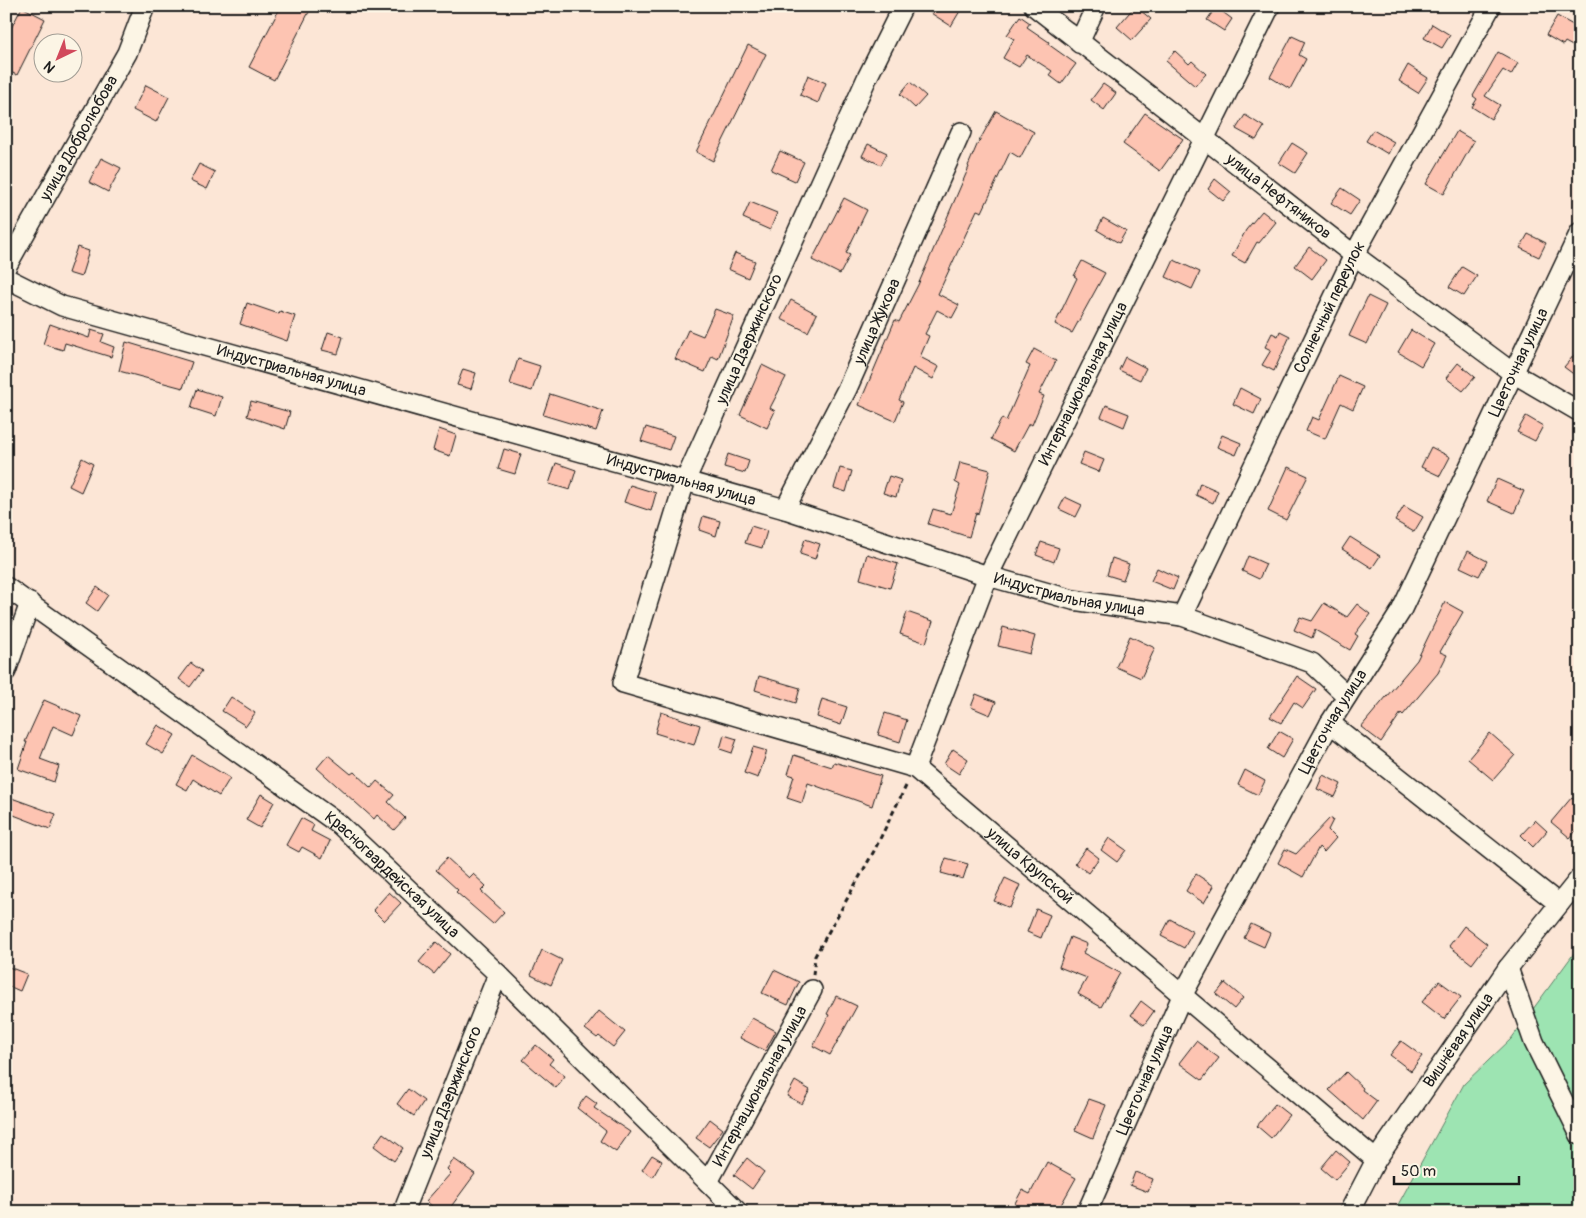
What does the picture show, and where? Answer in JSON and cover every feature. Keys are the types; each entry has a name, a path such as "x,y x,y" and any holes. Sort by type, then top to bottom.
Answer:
{"street":[{"name":"улица Добролюбова","path":"6,267 127,53 145,6"},
{"name":"улица Дзержинского","path":"623,683 685,481 866,78 903,6"},
{"name":"улица Нефтяников","path":"1034,6 1079,43 1354,255 1513,373 1580,412"},
{"path":"1079,43 1096,6"},
{"name":"Интернациональная улица","path":"915,768 988,576 1270,6"},
{"name":"Солнечный переулок","path":"1182,616 1354,255 1491,6"},
{"name":"улица Жукова","path":"785,509 847,389 961,132"},
{"name":"Цветочная улица","path":"1086,1212 1182,996 1330,723 1401,611 1580,232"},
{"name":"Индустриальная улица","path":"6,278 62,306 785,509 988,576 1073,600 1182,616 1312,663 1347,696"},
{"name":"Красногвардейская улица","path":"6,587 340,825 498,974 738,1212"},
{"path":"6,671 30,603"},
{"name":"улица Крупской","path":"623,683 915,768 1376,1160"},
{"path":"1330,723 1559,904"},
{"name":"Вишнёвая улица","path":"1349,1212 1376,1160 1508,968 1580,878"},
{"path":"1508,968 1534,1042 1580,1135"},
{"name":"улица Дзержинского","path":"403,1212 498,974"},
{"name":"Интернациональная улица","path":"708,1182 812,990"}],"path":[{"path":"718,6 730,13"},
{"path":"812,990 815,956 874,850 915,768"}],"green space":[{"path":"1580,945 1580,1212 1394,1212 1464,1084 1511,1039"}],"building":[{"path":"281,6 312,6 274,80 249,67"},
{"path":"920,6 963,6 951,26"},
{"path":"1135,6 1151,19 1132,40 1117,27"},
{"path":"22,7 45,19 38,32 32,32 32,45 17,75 6,70 6,38"},
{"path":"1216,7 1232,19 1224,31 1207,20"},
{"path":"1020,16 1030,23 1027,27 1076,64 1061,84 1049,75 1052,71 1027,55 1019,67 1003,58 1014,39 1007,35"},
{"path":"1557,16 1580,29 1580,50 1565,42 1563,45 1546,35"},
{"path":"1432,24 1450,35 1442,48 1424,38"},
{"path":"1292,36 1305,42 1299,55 1306,59 1290,89 1270,77"},
{"path":"748,45 766,54 713,161 696,152"},
{"path":"1175,51 1189,64 1192,61 1206,74 1195,86 1166,61"},
{"path":"1498,52 1518,63 1511,75 1503,70 1485,96 1500,105 1491,119 1472,107 1477,99 1473,96"},
{"path":"1408,65 1428,78 1418,93 1399,81"},
{"path":"808,75 826,83 818,103 800,95"},
{"path":"910,82 926,96 915,108 900,94"},
{"path":"1103,84 1116,93 1104,110 1091,100"},
{"path":"146,85 169,97 156,122 133,110"},
{"path":"996,111 1034,132 1020,158 1010,152 982,212 977,210 938,294 959,305 952,318 937,310 925,334 929,336 920,357 939,367 933,379 913,368 899,400 903,402 895,421 859,405 895,320 899,322 918,285 977,145"},
{"path":"1145,113 1183,139 1160,171 1123,144"},
{"path":"1245,115 1264,127 1256,140 1236,129"},
{"path":"1373,130 1394,142 1388,154 1366,141"},
{"path":"1457,131 1474,141 1444,194 1426,184"},
{"path":"1292,143 1308,153 1295,173 1279,163"},
{"path":"868,144 887,153 881,165 862,156"},
{"path":"780,151 804,162 795,181 771,170"},
{"path":"101,158 121,168 108,192 89,182"},
{"path":"199,164 215,172 207,189 190,181"},
{"path":"1215,179 1231,192 1223,201 1208,189"},
{"path":"1342,188 1360,200 1350,215 1331,203"},
{"path":"844,198 867,210 846,253 850,255 840,274 812,260"},
{"path":"750,202 777,213 770,230 743,218"},
{"path":"1262,211 1276,222 1259,243 1257,242 1245,263 1232,256 1246,230"},
{"path":"1103,218 1126,231 1119,243 1097,230"},
{"path":"1528,234 1546,243 1539,257 1520,248"},
{"path":"77,247 89,251 81,277 68,273"},
{"path":"1309,247 1326,260 1312,279 1295,266"},
{"path":"735,253 755,261 748,278 728,269"},
{"path":"1174,260 1200,272 1192,289 1166,277"},
{"path":"1082,261 1105,273 1072,333 1055,324 1077,278 1074,276"},
{"path":"1462,267 1477,276 1464,296 1449,287"},
{"path":"1368,296 1386,305 1367,344 1349,336"},
{"path":"791,300 817,314 808,332 781,319"},
{"path":"247,303 279,314 280,311 295,316 287,341 240,324"},
{"path":"715,309 734,316 718,359 712,356 705,372 675,359 688,330 703,336"},
{"path":"50,324 89,338 91,330 104,334 101,342 114,347 111,357 65,343 63,350 43,344"},
{"path":"1411,330 1434,344 1421,366 1398,352"},
{"path":"1280,331 1290,336 1274,371 1262,365 1271,350 1265,347 1272,333 1278,336"},
{"path":"328,332 343,337 338,354 322,350"},
{"path":"126,342 192,362 183,388 119,371"},
{"path":"1580,348 1580,379 1564,367"},
{"path":"1034,349 1056,361 1039,394 1044,396 1032,425 1029,423 1014,451 991,439 1002,418 1006,421 1030,366 1026,364"},
{"path":"1125,357 1146,368 1140,380 1119,370"},
{"path":"518,359 540,366 532,391 510,384"},
{"path":"1458,363 1475,377 1463,391 1446,378"},
{"path":"762,365 786,377 770,408 775,411 767,428 740,415"},
{"path":"463,369 476,373 471,389 457,385"},
{"path":"1339,376 1363,387 1353,409 1341,403 1325,439 1306,431 1312,417 1319,420"},
{"path":"1240,388 1261,399 1254,414 1233,404"},
{"path":"197,389 222,397 216,416 191,408"},
{"path":"550,394 603,411 596,431 543,415"},
{"path":"251,401 290,412 285,429 247,416"},
{"path":"1106,405 1129,414 1124,427 1101,417"},
{"path":"1526,416 1543,426 1535,441 1517,432"},
{"path":"646,427 674,436 669,450 641,441"},
{"path":"439,429 456,435 450,456 433,450"},
{"path":"1222,435 1241,443 1236,455 1217,447"},
{"path":"1431,447 1450,457 1440,476 1421,467"},
{"path":"504,449 521,454 515,474 498,469"},
{"path":"1084,452 1104,460 1099,472 1079,464"},
{"path":"728,454 749,461 745,473 724,467"},
{"path":"82,458 93,464 81,492 69,486"},
{"path":"960,462 990,470 978,514 976,513 969,537 928,524 933,509 951,514 960,485 955,482"},
{"path":"556,463 576,470 570,490 549,484"},
{"path":"1288,467 1308,476 1286,520 1268,511"},
{"path":"840,468 852,471 846,492 834,488"},
{"path":"889,476 901,480 896,497 883,493"},
{"path":"1497,479 1524,491 1514,513 1487,501"},
{"path":"1200,483 1218,491 1213,503 1196,495"},
{"path":"630,485 656,493 651,511 624,502"},
{"path":"1065,497 1082,505 1076,517 1059,509"},
{"path":"1404,506 1423,517 1414,532 1395,521"},
{"path":"703,516 720,521 716,536 699,530"},
{"path":"751,526 767,531 762,548 745,543"},
{"path":"1350,537 1380,556 1372,568 1342,549"},
{"path":"805,539 820,544 815,559 800,554"},
{"path":"1041,542 1059,548 1054,562 1036,555"},
{"path":"1468,551 1487,561 1479,576 1460,567"},
{"path":"867,554 898,564 890,588 860,579"},
{"path":"1248,556 1266,564 1259,579 1242,571"},
{"path":"1112,558 1129,564 1123,580 1107,575"},
{"path":"1157,568 1178,578 1173,590 1151,581"},
{"path":"97,587 108,595 97,611 86,603"},
{"path":"1445,602 1463,612 1440,652 1447,655 1438,673 1403,715 1401,713 1381,742 1361,727 1417,660"},
{"path":"1324,603 1347,617 1357,604 1370,614 1355,634 1358,636 1350,650 1315,630 1312,638 1294,630 1300,617 1312,621"},
{"path":"907,612 933,621 926,643 900,634"},
{"path":"1003,627 1035,636 1030,654 998,646"},
{"path":"1130,636 1155,648 1141,678 1116,667"},
{"path":"191,663 202,671 190,687 179,679"},
{"path":"759,676 800,688 796,703 755,690"},
{"path":"1297,676 1316,689 1303,708 1294,702 1281,723 1270,717"},
{"path":"976,694 996,702 990,715 971,707"},
{"path":"231,697 255,713 246,726 222,711"},
{"path":"822,699 847,707 841,725 817,717"},
{"path":"44,700 81,716 73,735 53,726 40,759 59,766 54,782 18,769 27,742 25,742"},
{"path":"661,712 700,725 694,745 655,733"},
{"path":"885,713 907,720 900,742 878,735"},
{"path":"158,725 175,735 163,754 146,744"},
{"path":"1279,731 1293,739 1282,758 1268,749"},
{"path":"1490,733 1515,755 1493,780 1468,759"},
{"path":"724,735 737,739 732,753 720,749"},
{"path":"753,747 767,751 758,778 744,773"},
{"path":"953,749 968,759 959,774 944,764"},
{"path":"192,755 230,778 219,796 193,779 187,790 176,784"},
{"path":"328,755 351,774 354,772 371,788 377,781 394,795 388,802 405,818 394,830 377,815 374,819 317,768"},
{"path":"794,755 832,767 834,762 881,776 872,806 808,783 802,803 787,798 794,776 788,774"},
{"path":"1245,770 1265,781 1258,795 1238,785"},
{"path":"1323,775 1341,784 1335,797 1317,789"},
{"path":"261,794 274,802 260,828 246,820"},
{"path":"6,796 56,814 50,829 6,812"},
{"path":"1572,797 1580,803 1580,826 1570,838 1551,822"},
{"path":"301,818 314,825 311,831 330,841 322,858 302,847 299,852 286,845"},
{"path":"1330,818 1333,820 1328,830 1336,838 1324,852 1319,847 1303,877 1278,863 1285,849 1296,854"},
{"path":"1535,820 1547,831 1533,847 1521,835"},
{"path":"1109,838 1126,850 1117,862 1101,850"},
{"path":"1086,848 1099,858 1088,873 1075,863"},
{"path":"447,858 469,878 473,874 486,886 481,891 504,912 493,924 456,892 458,890 436,870"},
{"path":"946,858 968,864 963,879 941,873"},
{"path":"1196,874 1214,886 1204,903 1186,891"},
{"path":"1005,878 1020,885 1010,908 994,901"},
{"path":"389,892 401,903 384,921 373,910"},
{"path":"1036,909 1050,915 1041,938 1027,932"},
{"path":"1170,919 1193,932 1184,948 1161,936"},
{"path":"1251,924 1270,933 1264,947 1244,938"},
{"path":"1464,926 1487,944 1472,964 1449,946"},
{"path":"1070,937 1087,944 1083,953 1120,973 1101,1007 1078,994 1087,978 1059,967"},
{"path":"436,942 450,954 434,974 419,962"},
{"path":"542,950 562,960 551,985 531,975"},
{"path":"6,966 27,974 20,991 6,985"},
{"path":"774,970 799,982 788,1005 762,993"},
{"path":"1439,981 1461,997 1444,1019 1422,1002"},
{"path":"1225,983 1243,998 1234,1009 1216,994"},
{"path":"836,996 857,1006 830,1055 813,1046 829,1015 827,1014"},
{"path":"1141,1001 1154,1011 1144,1025 1131,1015"},
{"path":"599,1011 625,1032 613,1047 599,1036 597,1038 585,1029"},
{"path":"752,1018 776,1031 765,1051 740,1038"},
{"path":"1196,1041 1219,1058 1202,1080 1179,1063"},
{"path":"1401,1041 1422,1056 1411,1071 1390,1055"},
{"path":"536,1045 553,1059 549,1064 565,1076 556,1088 523,1060"},
{"path":"1346,1072 1363,1088 1362,1090 1377,1101 1363,1120 1329,1090"},
{"path":"795,1081 810,1090 802,1104 787,1096"},
{"path":"408,1089 424,1101 414,1116 397,1104"},
{"path":"586,1096 597,1104 594,1108 630,1132 616,1152 600,1141 606,1131 577,1108"},
{"path":"1089,1099 1106,1105 1093,1138 1075,1130"},
{"path":"1275,1104 1289,1115 1271,1138 1257,1126"},
{"path":"710,1119 723,1129 709,1147 696,1138"},
{"path":"383,1133 403,1148 394,1161 374,1146"},
{"path":"1336,1150 1350,1162 1335,1180 1321,1168"},
{"path":"652,1155 662,1161 653,1177 642,1170"},
{"path":"747,1158 764,1172 752,1189 734,1175"},
{"path":"454,1159 475,1174 447,1212 439,1212 426,1201 451,1173 447,1169"},
{"path":"1047,1162 1076,1178 1057,1212 1028,1212 1014,1205 1022,1190 1030,1194"},
{"path":"1135,1172 1153,1179 1148,1192 1130,1185"}]}
